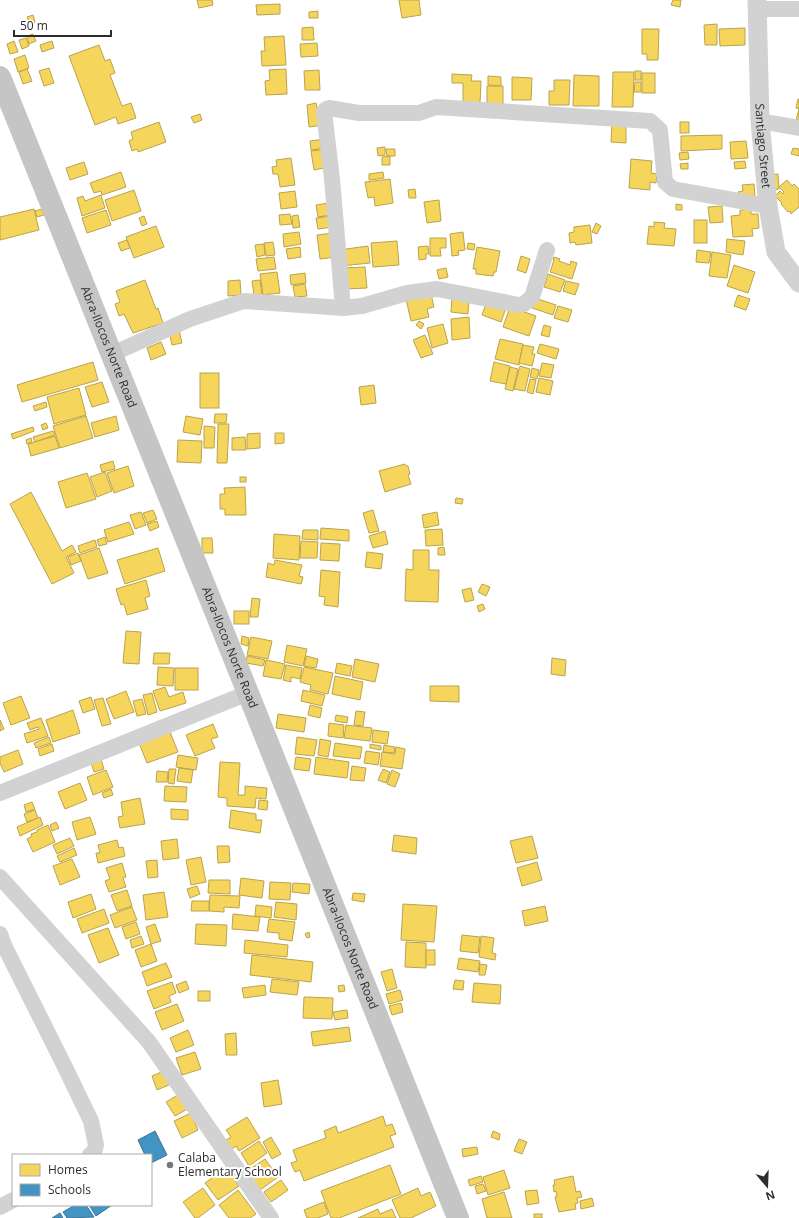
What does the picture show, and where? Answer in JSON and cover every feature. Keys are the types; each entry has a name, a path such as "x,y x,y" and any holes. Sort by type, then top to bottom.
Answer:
{"main road":[{"name":"Abra-Ilocos Norte Road","path":"0,79 112,354 458,1218"}],"street":[{"path":"757,4 799,9"},
{"name":"Santiago Street","path":"757,4 760,121 768,206 776,252 799,283"},
{"path":"343,308 332,179 324,112 329,108 359,113 419,113 436,106 650,121 660,130 666,182 673,189 768,206"},
{"path":"760,121 799,128"},
{"path":"112,354 190,319 244,301 343,308 362,306 407,293 437,289 518,305 524,304 532,297 547,250"},
{"path":"0,793 248,693"},
{"path":"0,877 149,1042 271,1218"},
{"path":"0,934 4,946 91,1121 96,1145 94,1152 91,1154"},
{"path":"0,1207 12,1201"}],"building: Homes":[{"path":"197,0 212,0 213,5 199,8"},
{"path":"399,0 419,0 421,15 402,18"},
{"path":"673,0 681,0 680,7 671,5"},
{"path":"280,4 280,14 257,15 256,5"},
{"path":"318,11 318,18 309,18 309,12"},
{"path":"33,15 35,22 30,24 27,17"},
{"path":"717,24 717,45 705,45 704,25"},
{"path":"313,27 314,40 302,40 302,28"},
{"path":"745,28 745,45 720,46 719,29"},
{"path":"642,29 659,29 658,60 647,60 647,54 642,54"},
{"path":"33,34 36,41 29,44 27,36"},
{"path":"284,36 286,65 262,66 261,51 265,51 264,37"},
{"path":"26,38 29,46 22,49 19,40"},
{"path":"14,41 18,52 10,54 7,44"},
{"path":"52,41 54,48 42,52 40,45"},
{"path":"317,43 318,56 301,57 300,44"},
{"path":"99,45 105,61 110,59 115,73 110,75 122,106 131,103 136,118 118,124 116,117 95,125 69,56"},
{"path":"25,55 29,68 18,72 14,59"},
{"path":"49,68 54,83 44,86 39,71"},
{"path":"27,69 32,81 23,84 19,72"},
{"path":"286,69 287,94 266,95 265,81 270,80 269,70"},
{"path":"319,70 320,90 305,90 304,71"},
{"path":"635,71 641,71 641,80 635,80"},
{"path":"613,72 634,72 633,107 612,107"},
{"path":"642,73 655,73 655,93 642,93"},
{"path":"452,74 472,75 471,81 481,81 480,104 463,104 463,83 452,83"},
{"path":"574,75 599,76 599,106 573,106"},
{"path":"488,76 501,77 501,86 488,85"},
{"path":"512,77 532,78 531,100 512,100"},
{"path":"554,80 570,80 569,105 549,105 549,91 554,91"},
{"path":"635,82 641,82 641,92 634,92"},
{"path":"487,86 503,86 503,105 487,104"},
{"path":"799,99 799,109 796,108"},
{"path":"316,103 317,108 322,107 324,125 309,127 307,105"},
{"path":"799,109 799,120 796,120"},
{"path":"200,114 202,120 194,123 191,117"},
{"path":"159,122 166,142 138,152 137,149 132,151 129,141 133,139 131,132"},
{"path":"680,122 689,122 689,133 680,133"},
{"path":"612,123 626,123 626,143 611,142"},
{"path":"722,135 722,149 681,151 681,136"},
{"path":"325,139 327,148 311,150 310,141"},
{"path":"746,141 748,158 731,159 730,142"},
{"path":"385,147 385,155 378,156 377,148"},
{"path":"793,148 799,149 799,156 791,154"},
{"path":"327,149 329,167 314,170 311,151"},
{"path":"386,149 395,149 395,156 387,156"},
{"path":"688,152 689,159 680,160 679,153"},
{"path":"390,156 390,165 382,165 382,157"},
{"path":"291,158 295,185 280,187 278,174 273,174 272,167 277,166 276,160"},
{"path":"631,159 652,161 651,173 657,174 656,183 650,182 650,190 629,188"},
{"path":"745,161 746,168 735,169 734,162"},
{"path":"84,162 88,174 70,180 66,168"},
{"path":"688,163 688,169 681,169 680,164"},
{"path":"121,172 126,187 102,195 101,191 94,193 90,183"},
{"path":"383,172 384,178 369,180 369,174"},
{"path":"778,174 779,189 771,190 769,175"},
{"path":"390,179 393,203 375,206 374,197 368,198 365,182"},
{"path":"787,180 792,186 794,184 799,189 799,207 791,214 790,211 788,212 775,196 780,191 783,194 784,192 779,187"},
{"path":"754,184 755,197 738,199 738,192 743,191 742,185"},
{"path":"415,189 416,198 409,198 408,190"},
{"path":"134,190 141,211 112,221 105,200"},
{"path":"295,191 297,207 281,209 279,193"},
{"path":"101,195 105,208 82,216 77,198 83,196 85,201"},
{"path":"439,200 441,221 427,223 424,202"},
{"path":"329,203 331,215 318,217 316,205"},
{"path":"676,204 682,205 682,210 676,210"},
{"path":"722,206 723,222 710,223 708,207"},
{"path":"34,209 39,230 0,240 0,217"},
{"path":"42,209 44,215 37,217 35,211"},
{"path":"751,209 751,214 758,214 759,228 752,229 753,236 733,237 731,216 740,215 740,210"},
{"path":"106,210 111,225 87,233 82,218"},
{"path":"290,214 292,224 280,225 279,215"},
{"path":"298,215 300,227 293,228 292,216"},
{"path":"144,216 147,224 142,226 139,218"},
{"path":"332,216 333,227 318,229 316,218"},
{"path":"694,220 707,220 707,243 694,243"},
{"path":"654,222 665,223 664,228 676,229 674,246 647,244 649,226 654,227"},
{"path":"596,223 601,226 597,234 592,232"},
{"path":"590,225 592,243 576,245 575,242 570,243 569,233 574,232 574,227"},
{"path":"156,226 164,247 134,258 126,237"},
{"path":"299,232 301,244 284,247 283,234"},
{"path":"463,232 465,250 458,251 459,255 452,256 450,234"},
{"path":"333,233 336,257 320,259 317,235"},
{"path":"430,238 446,238 446,248 440,248 441,256 430,256"},
{"path":"727,239 745,241 743,255 726,252"},
{"path":"127,240 130,248 121,251 118,243"},
{"path":"397,241 399,265 373,267 371,243"},
{"path":"273,242 275,255 266,256 264,243"},
{"path":"468,243 475,244 474,250 467,249"},
{"path":"264,244 265,255 257,257 255,245"},
{"path":"368,246 370,263 341,266 339,250"},
{"path":"428,246 429,254 426,254 426,259 419,260 418,247"},
{"path":"300,247 301,257 288,259 286,249"},
{"path":"477,247 500,251 496,272 494,272 493,276 476,274 476,269 473,269"},
{"path":"697,250 711,252 709,263 696,262"},
{"path":"712,252 731,255 727,278 709,276"},
{"path":"521,256 530,259 526,273 517,270"},
{"path":"274,257 276,269 258,271 256,259"},
{"path":"554,257 560,259 559,261 570,265 571,261 577,263 572,279 550,272"},
{"path":"734,265 755,272 748,293 727,286"},
{"path":"365,267 367,288 345,289 343,268"},
{"path":"446,268 448,277 439,279 437,270"},
{"path":"277,272 280,293 263,295 260,274"},
{"path":"305,273 306,283 291,285 290,275"},
{"path":"548,274 565,280 560,292 544,287"},
{"path":"145,280 163,323 133,333 124,314 119,316 115,304 120,302 116,291"},
{"path":"240,280 241,295 228,296 228,281"},
{"path":"260,280 262,294 254,295 252,281"},
{"path":"566,281 579,284 575,295 563,291"},
{"path":"305,284 307,296 295,297 293,286"},
{"path":"431,294 434,307 427,309 429,317 411,321 406,299"},
{"path":"738,295 750,299 746,310 734,306"},
{"path":"452,297 469,298 468,314 451,312"},
{"path":"535,298 556,305 553,315 532,308"},
{"path":"487,301 506,308 501,322 482,315"},
{"path":"558,306 572,310 568,322 554,318"},
{"path":"510,307 536,316 529,336 503,327"},
{"path":"469,317 470,338 452,340 451,319"},
{"path":"419,321 424,324 421,329 416,325"},
{"path":"443,324 448,343 432,348 427,328"},
{"path":"544,325 551,327 549,337 541,335"},
{"path":"179,330 182,343 172,345 169,332"},
{"path":"425,335 433,354 421,358 413,340"},
{"path":"500,339 523,344 519,365 495,359"},
{"path":"161,342 166,354 151,360 147,348"},
{"path":"540,344 559,349 556,359 537,353"},
{"path":"523,345 534,347 532,354 535,354 532,366 519,363"},
{"path":"93,362 98,380 22,402 17,385"},
{"path":"494,362 510,366 506,384 490,381"},
{"path":"542,363 554,365 551,378 539,376"},
{"path":"520,366 530,369 525,391 514,389"},
{"path":"510,367 518,369 513,391 505,389"},
{"path":"532,368 539,370 537,379 530,377"},
{"path":"200,373 219,373 219,408 200,408"},
{"path":"539,378 553,381 550,395 536,392"},
{"path":"530,379 536,380 533,394 527,392"},
{"path":"102,382 109,402 92,407 85,387"},
{"path":"374,385 376,403 361,405 359,387"},
{"path":"79,388 86,415 54,424 47,397"},
{"path":"46,402 47,407 35,411 33,406"},
{"path":"215,414 227,414 226,423 214,423"},
{"path":"86,416 93,438 60,448 53,426"},
{"path":"116,416 119,430 95,437 91,423"},
{"path":"186,416 203,419 200,435 183,432"},
{"path":"46,423 48,428 43,430 41,425"},
{"path":"218,424 229,424 227,463 217,463"},
{"path":"204,426 215,427 214,448 204,448"},
{"path":"33,427 34,431 13,439 11,434"},
{"path":"53,431 55,435 35,442 33,437"},
{"path":"260,433 260,448 247,449 247,434"},
{"path":"275,433 284,433 284,443 275,444"},
{"path":"55,436 59,448 31,456 28,444"},
{"path":"245,437 246,450 232,450 232,438"},
{"path":"31,438 32,442 27,444 26,440"},
{"path":"178,440 202,441 201,463 177,462"},
{"path":"113,461 115,469 102,472 100,465"},
{"path":"405,464 408,466 410,474 408,475 411,484 385,492 379,471"},
{"path":"128,466 134,486 114,493 107,473"},
{"path":"105,472 112,491 97,497 90,477"},
{"path":"87,473 96,499 66,508 58,482"},
{"path":"240,477 246,477 246,482 240,482"},
{"path":"245,487 246,515 225,515 225,509 220,509 220,494 225,494 224,488"},
{"path":"31,492 62,551 72,545 76,552 66,557 74,573 52,584 10,504"},
{"path":"456,498 463,499 462,504 455,503"},
{"path":"153,510 157,519 147,523 143,513"},
{"path":"373,510 379,531 369,533 363,513"},
{"path":"141,512 146,525 135,529 130,515"},
{"path":"437,512 439,525 424,528 422,515"},
{"path":"157,521 159,527 150,531 147,524"},
{"path":"129,522 134,534 108,542 104,530"},
{"path":"321,528 349,530 349,541 320,539"},
{"path":"442,529 443,545 426,546 425,530"},
{"path":"303,530 318,530 318,540 302,539"},
{"path":"385,531 388,544 373,548 369,536"},
{"path":"274,534 300,536 299,560 273,558"},
{"path":"105,537 107,544 99,546 97,540"},
{"path":"202,538 212,538 213,553 202,553"},
{"path":"95,540 97,547 80,553 78,546"},
{"path":"301,541 318,542 317,558 300,558"},
{"path":"321,543 340,544 339,561 320,560"},
{"path":"444,547 445,555 438,555 438,548"},
{"path":"99,548 108,573 88,579 79,555"},
{"path":"158,548 165,571 125,584 117,560"},
{"path":"413,550 429,550 429,570 439,570 438,602 405,601 406,569 413,570"},
{"path":"367,552 383,554 381,569 365,567"},
{"path":"78,553 81,561 71,565 68,557"},
{"path":"275,560 302,565 299,576 303,577 301,584 266,577 268,563 274,565"},
{"path":"321,570 340,572 338,607 324,605 325,597 319,596"},
{"path":"146,580 150,596 145,598 148,609 127,615 124,604 121,605 116,589"},
{"path":"482,584 490,587 486,596 478,592"},
{"path":"471,588 474,600 465,602 462,590"},
{"path":"252,598 260,599 258,617 250,617"},
{"path":"483,604 485,609 479,612 477,606"},
{"path":"234,611 249,611 249,624 234,624"},
{"path":"126,631 141,632 139,664 123,663"},
{"path":"242,636 249,638 248,646 241,644"},
{"path":"251,637 272,641 268,659 247,655"},
{"path":"287,645 307,649 303,666 284,662"},
{"path":"154,653 170,653 169,664 153,664"},
{"path":"247,656 265,660 263,666 246,663"},
{"path":"306,656 318,659 316,668 304,666"},
{"path":"552,658 566,660 565,676 551,674"},
{"path":"355,659 379,664 375,682 352,677"},
{"path":"266,660 285,664 281,679 263,676"},
{"path":"337,663 352,666 350,676 335,673"},
{"path":"286,665 302,668 300,679 291,677 291,682 283,680"},
{"path":"158,667 174,668 173,686 157,685"},
{"path":"304,667 333,673 328,694 310,690 311,685 300,682"},
{"path":"175,668 198,668 198,690 175,690"},
{"path":"335,676 363,682 360,700 332,694"},
{"path":"430,686 459,686 459,702 430,701"},
{"path":"165,687 169,697 183,692 186,703 160,711 153,691"},
{"path":"303,690 325,695 322,706 301,701"},
{"path":"126,691 134,712 114,719 106,699"},
{"path":"152,693 157,712 148,715 143,695"},
{"path":"21,696 30,718 11,725 3,703"},
{"path":"91,697 95,709 83,713 79,701"},
{"path":"103,698 111,724 102,726 94,700"},
{"path":"142,699 146,714 137,716 133,701"},
{"path":"310,705 322,708 320,718 308,715"},
{"path":"73,710 80,733 53,742 46,720"},
{"path":"356,711 365,712 363,726 354,725"},
{"path":"278,714 306,718 304,732 276,728"},
{"path":"336,715 348,717 347,723 335,721"},
{"path":"41,718 48,736 27,743 24,734 39,729 38,727 30,730 27,723"},
{"path":"0,720 4,729 0,731"},
{"path":"329,723 344,725 343,738 328,736"},
{"path":"213,724 218,737 211,739 215,748 195,756 186,735"},
{"path":"346,725 372,728 370,741 344,738"},
{"path":"373,730 389,732 387,744 372,742"},
{"path":"170,732 178,752 147,763 139,743"},
{"path":"49,737 51,743 36,748 34,743"},
{"path":"297,737 317,740 314,756 295,754"},
{"path":"320,739 331,741 328,757 318,755"},
{"path":"335,743 362,747 360,759 333,756"},
{"path":"52,744 54,751 40,756 38,749"},
{"path":"370,744 381,746 381,750 370,748"},
{"path":"384,745 395,747 394,753 383,752"},
{"path":"396,747 405,749 402,769 380,766 382,752 395,754"},
{"path":"18,750 23,764 4,772 0,763 0,757"},
{"path":"366,751 380,753 378,765 364,763"},
{"path":"178,755 198,758 196,770 176,767"},
{"path":"296,757 311,759 309,771 294,769"},
{"path":"316,757 349,762 347,778 314,774"},
{"path":"101,759 104,769 94,772 91,763"},
{"path":"220,762 240,763 238,795 245,795 245,786 267,788 266,799 256,798 255,808 227,806 227,798 218,797"},
{"path":"352,766 366,768 364,781 350,780"},
{"path":"179,768 193,770 191,783 177,781"},
{"path":"169,769 176,769 174,784 168,783"},
{"path":"383,769 390,772 386,783 378,780"},
{"path":"106,770 113,787 93,795 87,777"},
{"path":"392,770 400,774 395,787 387,784"},
{"path":"157,771 168,772 167,782 156,782"},
{"path":"80,783 87,800 65,809 58,792"},
{"path":"165,786 187,787 186,802 164,801"},
{"path":"111,789 113,795 104,798 102,793"},
{"path":"140,798 145,824 120,828 118,817 123,816 121,802"},
{"path":"259,800 268,801 267,810 258,809"},
{"path":"32,802 35,809 26,812 24,805"},
{"path":"171,809 188,810 188,820 171,819"},
{"path":"35,810 38,818 27,822 24,814"},
{"path":"231,810 256,814 256,820 262,820 260,833 229,828"},
{"path":"40,817 43,825 20,836 17,827"},
{"path":"90,817 96,834 77,840 72,822"},
{"path":"56,822 59,828 52,831 50,825"},
{"path":"48,825 55,842 33,852 27,839 32,836 31,834 37,832 37,830"},
{"path":"394,835 417,838 416,854 392,851"},
{"path":"532,836 538,858 516,863 510,841"},
{"path":"70,838 74,846 57,854 53,845"},
{"path":"177,839 179,858 163,860 161,841"},
{"path":"117,840 119,848 123,847 125,856 98,863 96,853 100,853 98,845"},
{"path":"217,846 229,846 230,862 218,863"},
{"path":"74,848 77,855 60,862 57,856"},
{"path":"201,857 206,882 191,885 186,860"},
{"path":"72,859 80,877 60,885 53,866"},
{"path":"157,860 158,877 148,878 146,861"},
{"path":"537,862 542,880 522,886 517,868"},
{"path":"122,863 126,877 123,878 126,887 109,892 105,881 110,879 106,868"},
{"path":"241,878 264,881 262,898 239,895"},
{"path":"209,880 230,880 230,894 208,893"},
{"path":"270,882 291,883 290,900 269,899"},
{"path":"293,883 310,884 309,894 292,892"},
{"path":"197,886 200,894 190,898 187,889"},
{"path":"127,890 132,906 117,911 111,895"},
{"path":"164,892 168,917 146,920 143,895"},
{"path":"353,893 365,894 364,902 352,900"},
{"path":"91,894 96,909 73,918 68,902"},
{"path":"210,895 240,896 239,908 224,907 224,912 209,911"},
{"path":"192,901 209,901 209,911 191,911"},
{"path":"276,902 297,904 296,920 274,917"},
{"path":"403,904 437,906 434,942 401,940"},
{"path":"256,905 272,907 271,918 255,916"},
{"path":"545,906 548,921 525,926 522,911"},
{"path":"132,907 137,920 115,928 110,915"},
{"path":"104,909 109,923 82,933 77,919"},
{"path":"233,914 260,917 258,931 232,929"},
{"path":"269,919 295,922 292,941 279,939 279,933 267,932"},
{"path":"136,922 140,934 126,939 122,927"},
{"path":"155,924 161,941 151,944 146,927"},
{"path":"196,924 227,925 226,946 195,944"},
{"path":"108,928 119,955 99,963 88,935"},
{"path":"309,932 310,937 307,938 305,934"},
{"path":"462,935 480,937 478,953 460,951"},
{"path":"141,936 144,944 132,948 130,940"},
{"path":"481,936 494,938 492,953 496,954 495,960 479,957"},
{"path":"245,940 288,945 287,957 244,953"},
{"path":"406,942 426,943 426,968 405,967"},
{"path":"151,944 157,961 141,967 135,950"},
{"path":"426,950 435,950 435,965 426,965"},
{"path":"252,955 313,962 311,982 250,975"},
{"path":"459,958 480,961 478,972 457,969"},
{"path":"166,963 172,977 147,986 142,972"},
{"path":"480,964 487,965 485,975 479,975"},
{"path":"392,969 397,988 387,991 381,972"},
{"path":"272,979 299,982 297,995 270,992"},
{"path":"455,980 464,981 463,990 453,989"},
{"path":"186,981 189,989 179,993 176,985"},
{"path":"172,982 176,993 169,996 171,1002 154,1009 147,991"},
{"path":"474,983 501,985 500,1004 472,1002"},
{"path":"265,985 266,995 244,998 242,988"},
{"path":"344,985 345,991 339,992 338,986"},
{"path":"400,990 403,1000 389,1004 386,994"},
{"path":"198,991 210,991 210,1001 198,1001"},
{"path":"304,997 333,998 332,1019 303,1018"},
{"path":"401,1003 403,1012 392,1015 389,1006"},
{"path":"177,1004 184,1021 162,1030 155,1012"},
{"path":"347,1010 348,1018 335,1020 333,1012"},
{"path":"349,1027 351,1041 313,1046 311,1032"},
{"path":"188,1030 194,1045 176,1052 170,1038"},
{"path":"236,1033 237,1055 226,1055 225,1034"},
{"path":"195,1052 201,1069 182,1075 176,1058"},
{"path":"166,1070 171,1084 157,1090 152,1076"},
{"path":"278,1080 282,1104 264,1107 261,1083"},
{"path":"181,1093 189,1108 175,1116 166,1102"},
{"path":"191,1113 198,1130 182,1138 174,1121"},
{"path":"383,1116 386,1126 392,1124 396,1134 390,1136 394,1147 304,1181 300,1170 295,1172 291,1163 297,1161 293,1150 326,1138 324,1131 336,1126 338,1133"},
{"path":"247,1117 260,1138 239,1151 236,1146 232,1149 226,1140 231,1137 226,1130"},
{"path":"493,1131 500,1134 499,1140 491,1137"},
{"path":"271,1137 281,1154 272,1159 263,1142"},
{"path":"519,1139 527,1142 522,1154 514,1151"},
{"path":"259,1141 267,1153 249,1166 241,1153"},
{"path":"477,1147 478,1154 463,1157 462,1149"},
{"path":"265,1159 278,1177 260,1190 247,1171"},
{"path":"390,1165 401,1194 339,1218 331,1218 321,1191"},
{"path":"226,1168 239,1186 218,1200 205,1183"},
{"path":"504,1170 510,1188 488,1195 483,1177"},
{"path":"481,1176 483,1182 470,1186 468,1180"},
{"path":"573,1176 576,1192 580,1191 582,1197 577,1198 578,1203 575,1204 576,1209 559,1212 555,1197 557,1196 556,1191 554,1192 554,1180"},
{"path":"281,1180 288,1190 271,1202 264,1192"},
{"path":"483,1184 486,1191 477,1194 475,1186"},
{"path":"203,1188 215,1205 198,1218 195,1218 183,1202"},
{"path":"418,1188 421,1196 430,1192 436,1206 411,1218 400,1218 392,1200"},
{"path":"238,1190 256,1214 250,1218 229,1218 219,1205"},
{"path":"537,1190 539,1203 527,1205 525,1191"},
{"path":"504,1192 512,1218 487,1218 482,1199"},
{"path":"592,1198 594,1206 581,1209 580,1201"},
{"path":"324,1202 328,1214 318,1218 307,1218 304,1210"},
{"path":"378,1209 380,1214 392,1209 396,1218 358,1218"},
{"path":"534,1214 542,1214 542,1218 534,1218"}],"building: Schools":[{"path":"155,1131 167,1155 152,1162 152,1154 145,1154 138,1140"},
{"path":"73,1206 87,1206 94,1217 67,1218 63,1212"},
{"path":"90,1206 111,1206 96,1216"},
{"path":"60,1213 63,1218 52,1218"}],"place":[{"name":"Calaba Elementary School","path":"170,1165"}]}
